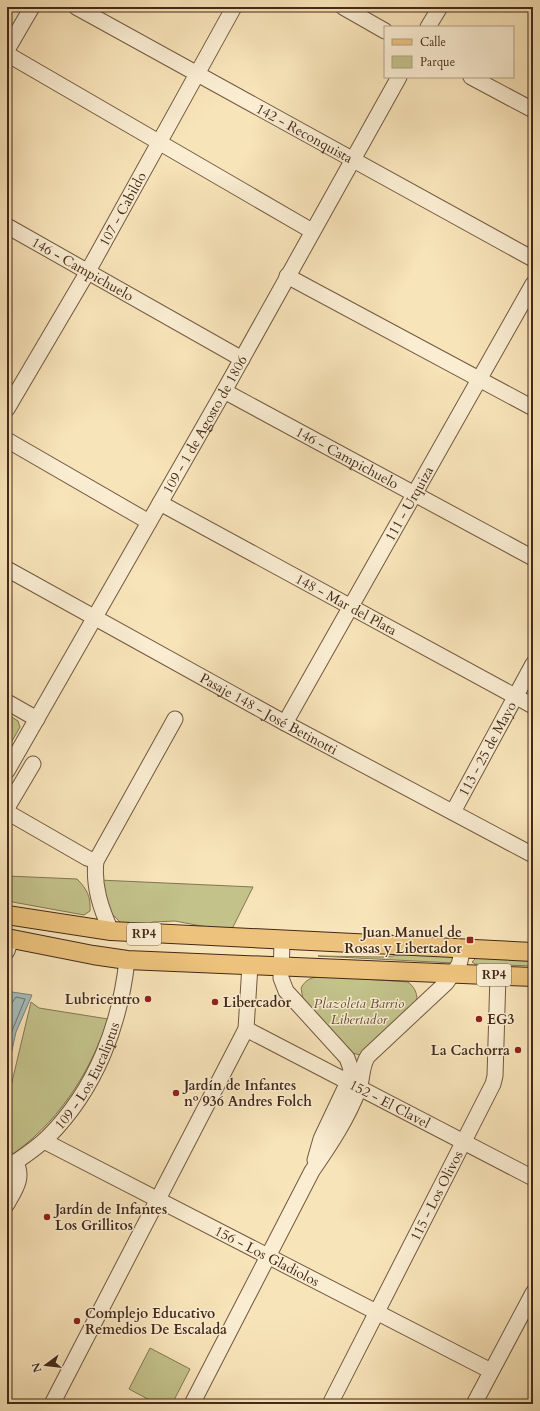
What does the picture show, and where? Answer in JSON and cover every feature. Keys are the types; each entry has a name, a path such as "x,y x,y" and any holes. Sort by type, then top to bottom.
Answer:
{"main road":[{"name":"RP4","path":"7,915 111,932 533,952"},
{"name":"RP4","path":"8,943 127,960 533,977"}],"street":[{"path":"7,50 32,7"},
{"name":"142 - Reconquista","path":"76,7 533,259"},
{"name":"107 - Cabildo","path":"7,409 87,273 234,7"},
{"path":"343,7 384,29"},
{"path":"429,26 440,7"},
{"path":"7,54 312,231"},
{"name":"109 - 1 de Agosto de 1806","path":"7,771 224,391 286,276 398,78"},
{"path":"473,78 533,110"},
{"name":"146 - Campichuelo","path":"7,226 87,273 242,359"},
{"path":"286,276 533,408"},
{"name":"111 - Urquiza","path":"285,723 349,607 480,380 533,284"},
{"name":"146 - Campichuelo","path":"224,391 533,558"},
{"path":"7,440 149,522"},
{"name":"148 - Mar del Plata","path":"160,503 533,706"},
{"name":"Pasaje 148 - José Betinotti","path":"7,569 285,723 533,855"},
{"name":"113 - 25 de Mayo","path":"453,812 533,664"},
{"path":"7,702 37,719"},
{"path":"111,932 98,898 96,861 175,719"},
{"path":"7,808 33,764"},
{"path":"7,812 87,858 96,861"},
{"path":"282,940 281,978 286,991 347,1058 351,1069 353,1084"},
{"path":"192,1404 266,1257 312,1171 321,1139 364,1062 368,1056 446,983 459,965 463,948"},
{"name":"109 - Los Eucaliptus","path":"11,1165 44,1141 78,1099 102,1060 122,997 127,960"},
{"path":"52,1404 246,1029 250,965"},
{"name":"115 - Los Olivos","path":"330,1404 378,1313 463,1141 489,1094 494,1080 498,975"},
{"name":"152 - El Clavel","path":"246,1029 533,1178"},
{"name":"156 - Los Gladiolos","path":"44,1141 266,1257 491,1371"},
{"path":"7,1204 20,1174 11,1165"},
{"path":"474,1404 533,1293"}],"green space":[{"path":"7,714 18,721 20,727 7,750"},
{"path":"7,876 77,879 88,894 90,911 84,915 7,901"},
{"path":"99,880 253,887 232,929 212,928 175,921 153,922 135,928 121,923 108,910"},
{"path":"413,954 457,956 454,963 318,956 382,957"},
{"path":"477,957 533,960 533,966 475,964 472,962"},
{"name":"Plazoleta Barrio Libertador","path":"320,976 408,982 415,990 417,1000 364,1053 360,1055 352,1053 303,999 301,988 303,985 309,979"},
{"path":"31,1002 39,1008 108,1019 92,1059 69,1097 41,1131 7,1158 7,1093 11,1086"},
{"path":"150,1348 190,1369 172,1404 157,1404 129,1389"}],"water":[{"path":"12,992 32,995 16,1032 7,1073 7,1006"}],"place":[{"name":"Juan Manuel de Rosas y Libertador","path":"470,940"},
{"name":"Lubricentro","path":"148,999"},
{"name":"Libercador","path":"215,1002"},
{"name":"EG3","path":"479,1019"},
{"name":"La Cachorra","path":"518,1050"},
{"name":"Jardín de Infantes nº 936 Andres Folch","path":"176,1093"},
{"name":"Jardín de Infantes Los Grillitos","path":"47,1217"},
{"name":"Complejo Educativo Remedios De Escalada","path":"77,1321"}]}
